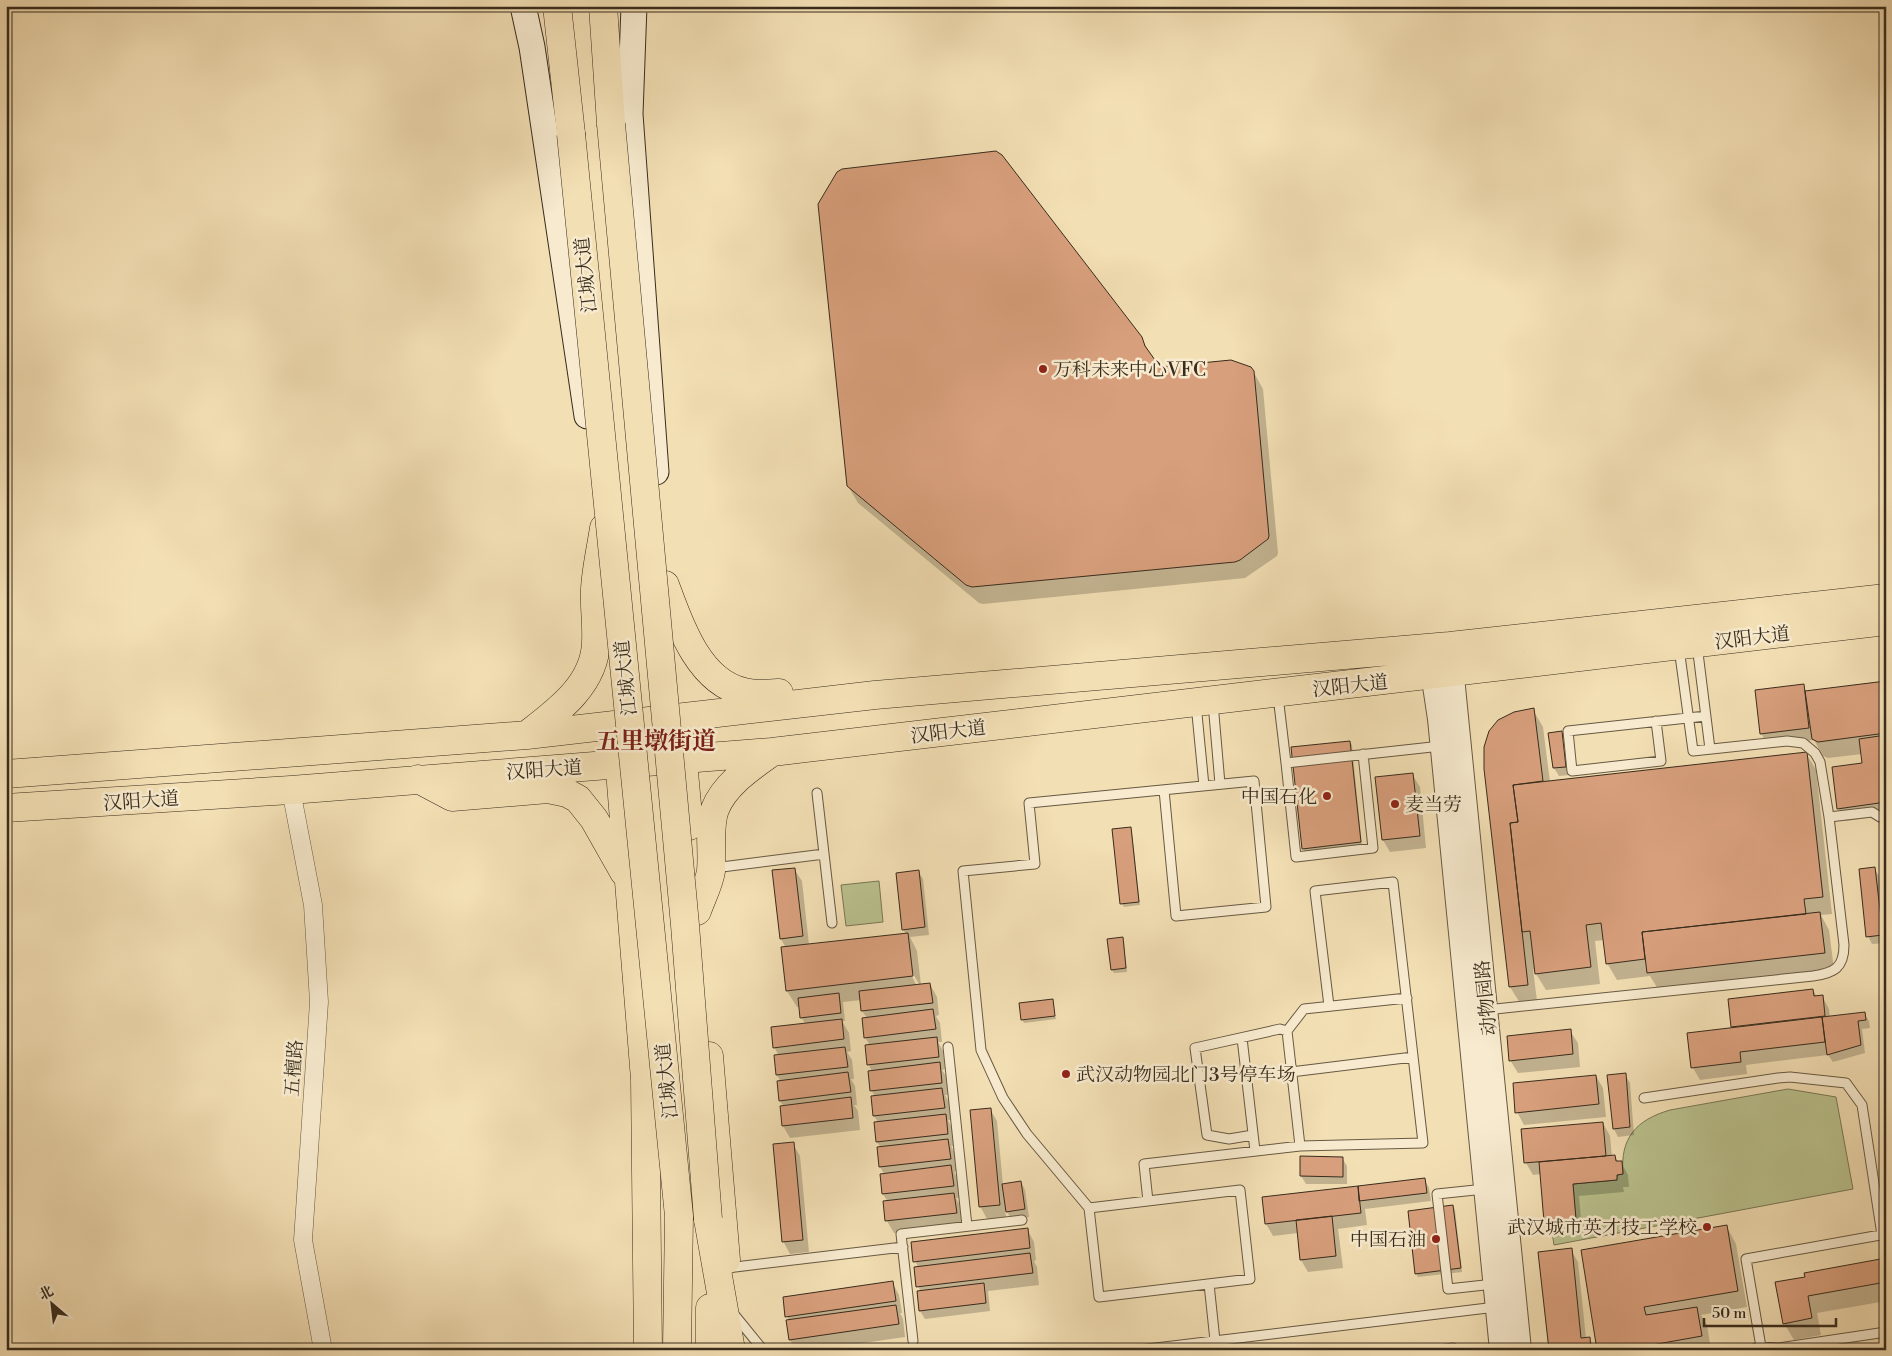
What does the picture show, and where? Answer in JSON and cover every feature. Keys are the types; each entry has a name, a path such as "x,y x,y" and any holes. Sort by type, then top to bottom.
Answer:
{"main road":[{"name":"江城大道","path":"523,6 532,48 604,528 616,725"},
{"path":"543,6 544,13 562,48"},
{"name":"江城大道","path":"558,6 679,1216 677,1350"},
{"name":"江城大道","path":"603,6 611,124 685,925 708,1219 710,1350"},
{"path":"606,34 609,6"},
{"path":"634,6 630,114 665,585 684,758 726,1268 731,1350"},
{"path":"527,735 572,698 593,661 596,644 595,589 604,528"},
{"path":"665,585 691,649 708,670 722,682 742,692 762,695 817,690 875,696"},
{"name":"汉阳大道","path":"6,774 527,735 875,696 1439,647 1886,598"},
{"name":"汉阳大道","path":"6,808 291,790 418,778 772,752 1886,621"},
{"path":"616,725 645,1079 648,1350"},
{"path":"697,911 711,872 712,825 715,809 722,797 744,771 772,752"},
{"path":"418,778 452,797 548,789 567,793 578,800 594,819 629,882"},
{"path":"708,1219 731,1350"}],"street":[{"name":"动物园路","path":"1439,647 1486,1010 1520,1350"},
{"name":"动物园路","path":"1442,674 1441,746 1501,1350"},
{"name":"五檀路","path":"291,790 313,905 319,1002 303,1240 323,1350"}],"lane":[{"path":"1688,645 1706,716 1710,749"},
{"path":"1486,1010 1824,975 1837,969 1843,959 1844,945 1829,817 1820,762 1815,753 1803,743 1787,741 1693,751 1688,718 1688,645"},
{"path":"1278,693 1296,857 1373,848 1363,754"},
{"path":"1204,702 1220,784"},
{"path":"1204,702 1204,786"},
{"path":"1656,722 1661,761 1572,771 1568,732 1706,716"},
{"path":"1286,763 1441,746"},
{"path":"1089,1208 1240,1190 1250,1279 1099,1297 1089,1208 1027,1134 1003,1098 981,1050 963,871 1035,864 1029,803 1254,781 1266,907 1176,916 1164,790"},
{"path":"817,793 832,923"},
{"path":"1829,817 1872,812 1880,817"},
{"path":"711,868 824,854"},
{"path":"1148,1201 1144,1164 1300,1146 1423,1143 1393,882 1315,891 1329,1006"},
{"path":"1300,1146 1287,1031 1304,1009 1406,998"},
{"path":"1253,1135 1229,1139 1207,1135 1195,1048 1280,1029 1287,1031"},
{"path":"1242,1038 1255,1152"},
{"path":"948,1047 967,1226"},
{"path":"1291,1072 1413,1057"},
{"path":"1644,1098 1790,1077 1846,1084 1862,1105 1884,1235 1746,1260 1765,1348"},
{"path":"1485,1189 1437,1194 1448,1289 1494,1284"},
{"path":"913,1341 901,1234 1022,1220"},
{"path":"726,1268 903,1247"},
{"path":"1209,1284 1216,1345"},
{"path":"729,1307 763,1350"},
{"path":"1139,1350 1216,1345 1497,1307"},
{"path":"1749,1350 1778,1348 1886,1332"},
{"path":"1440,1350 1452,1348 1453,1350"}],"green space":[{"path":"879,881 883,922 846,926 841,885"},
{"path":"1788,1089 1836,1097 1853,1189 1554,1245 1552,1232 1576,1227 1573,1184 1617,1180 1617,1175 1623,1174 1624,1150 1628,1141 1639,1125 1648,1119 1670,1110"}],"building":[{"name":"万科未来中心VFC","path":"996,151 1002,155 1142,337 1145,346 1160,367 1231,360 1251,367 1254,371 1269,536 1268,539 1240,560 972,587 966,585 847,486 818,204 837,172 842,169"},
{"path":"1886,681 1886,733 1818,742 1812,739 1805,691"},
{"path":"1804,684 1809,728 1760,734 1755,690"},
{"path":"1534,708 1543,781 1513,785 1518,822 1510,823 1528,985 1509,987 1484,769 1484,747 1489,731 1498,720 1514,712"},
{"path":"1562,731 1566,767 1553,768 1548,733"},
{"path":"1886,735 1886,802 1837,809 1832,767 1862,763 1859,739"},
{"path":"1350,741 1361,842 1302,849 1291,747"},
{"path":"1807,752 1823,897 1804,899 1806,914 1642,932 1645,959 1606,964 1601,923 1586,925 1591,967 1535,974 1530,931 1522,932 1510,823 1518,822 1513,785"},
{"path":"1413,773 1420,836 1382,840 1375,777"},
{"path":"1131,827 1139,902 1120,904 1112,829"},
{"path":"1875,867 1883,935 1866,937 1859,869"},
{"path":"795,868 803,936 780,939 772,870"},
{"path":"919,870 925,927 902,930 896,873"},
{"path":"1820,912 1825,953 1647,973 1642,932"},
{"path":"908,933 913,976 786,991 781,947"},
{"path":"1123,937 1126,968 1111,970 1107,939"},
{"path":"930,983 933,1003 861,1011 859,991"},
{"path":"1813,989 1814,996 1823,995 1825,1016 1731,1027 1728,999"},
{"path":"839,993 841,1013 800,1018 798,998"},
{"path":"1053,999 1055,1016 1021,1020 1019,1003"},
{"path":"933,1009 936,1029 864,1038 862,1018"},
{"path":"1865,1012 1866,1020 1858,1021 1861,1045 1827,1055 1822,1017"},
{"path":"1822,1017 1825,1042 1740,1052 1741,1062 1691,1068 1687,1033"},
{"path":"842,1019 844,1039 773,1048 771,1027"},
{"path":"1571,1029 1573,1054 1509,1061 1507,1036"},
{"path":"937,1037 939,1057 867,1065 865,1045"},
{"path":"845,1047 848,1067 776,1075 774,1055"},
{"path":"940,1062 942,1083 870,1091 868,1071"},
{"path":"848,1072 851,1092 779,1101 777,1081"},
{"path":"1626,1073 1630,1127 1613,1129 1607,1075"},
{"path":"1596,1075 1599,1104 1515,1113 1513,1083"},
{"path":"942,1088 945,1108 873,1116 871,1096"},
{"path":"851,1097 853,1118 782,1126 780,1106"},
{"path":"991,1108 1000,1205 979,1207 970,1110"},
{"path":"946,1114 948,1134 876,1142 874,1122"},
{"path":"1603,1122 1606,1156 1524,1163 1521,1129"},
{"path":"948,1139 951,1159 879,1167 877,1147"},
{"path":"794,1142 803,1240 782,1242 773,1144"},
{"path":"1615,1155 1616,1161 1622,1161 1623,1174 1617,1175 1617,1180 1573,1184 1576,1219 1544,1222 1539,1162"},
{"path":"1300,1156 1343,1157 1343,1177 1300,1176"},
{"path":"951,1165 954,1186 882,1194 880,1174"},
{"path":"1425,1178 1427,1193 1359,1201 1358,1186"},
{"path":"1021,1181 1025,1209 1006,1212 1002,1184"},
{"path":"1358,1186 1361,1213 1265,1224 1262,1197"},
{"path":"954,1193 957,1213 885,1221 883,1201"},
{"path":"1453,1205 1461,1268 1415,1274 1408,1211"},
{"path":"1332,1216 1336,1256 1300,1260 1296,1220"},
{"path":"1727,1225 1738,1291 1644,1307 1646,1315 1697,1307 1702,1336 1624,1350 1597,1350 1581,1250"},
{"path":"1028,1228 1030,1248 913,1262 911,1242"},
{"path":"1572,1248 1581,1338 1590,1337 1591,1350 1549,1350 1538,1252"},
{"path":"1030,1253 1033,1273 916,1287 914,1267"},
{"path":"1886,1258 1886,1282 1808,1296 1812,1318 1783,1324 1775,1282 1805,1277 1804,1273"},
{"path":"893,1281 896,1301 785,1317 783,1297"},
{"path":"984,1283 986,1303 919,1311 917,1291"},
{"path":"896,1305 899,1324 789,1340 786,1320"}],"place":[{"name":"万科未来中心VFC","path":"1043,369"},
{"name":"中国石化","path":"1327,796"},
{"name":"麦当劳","path":"1395,804"},
{"name":"武汉动物园北门3号停车场","path":"1066,1074"},
{"name":"武汉城市英才技工学校","path":"1707,1227"},
{"name":"中国石油","path":"1436,1239"}],"district":[{"name":"五里墩街道","path":"656,741"}]}
